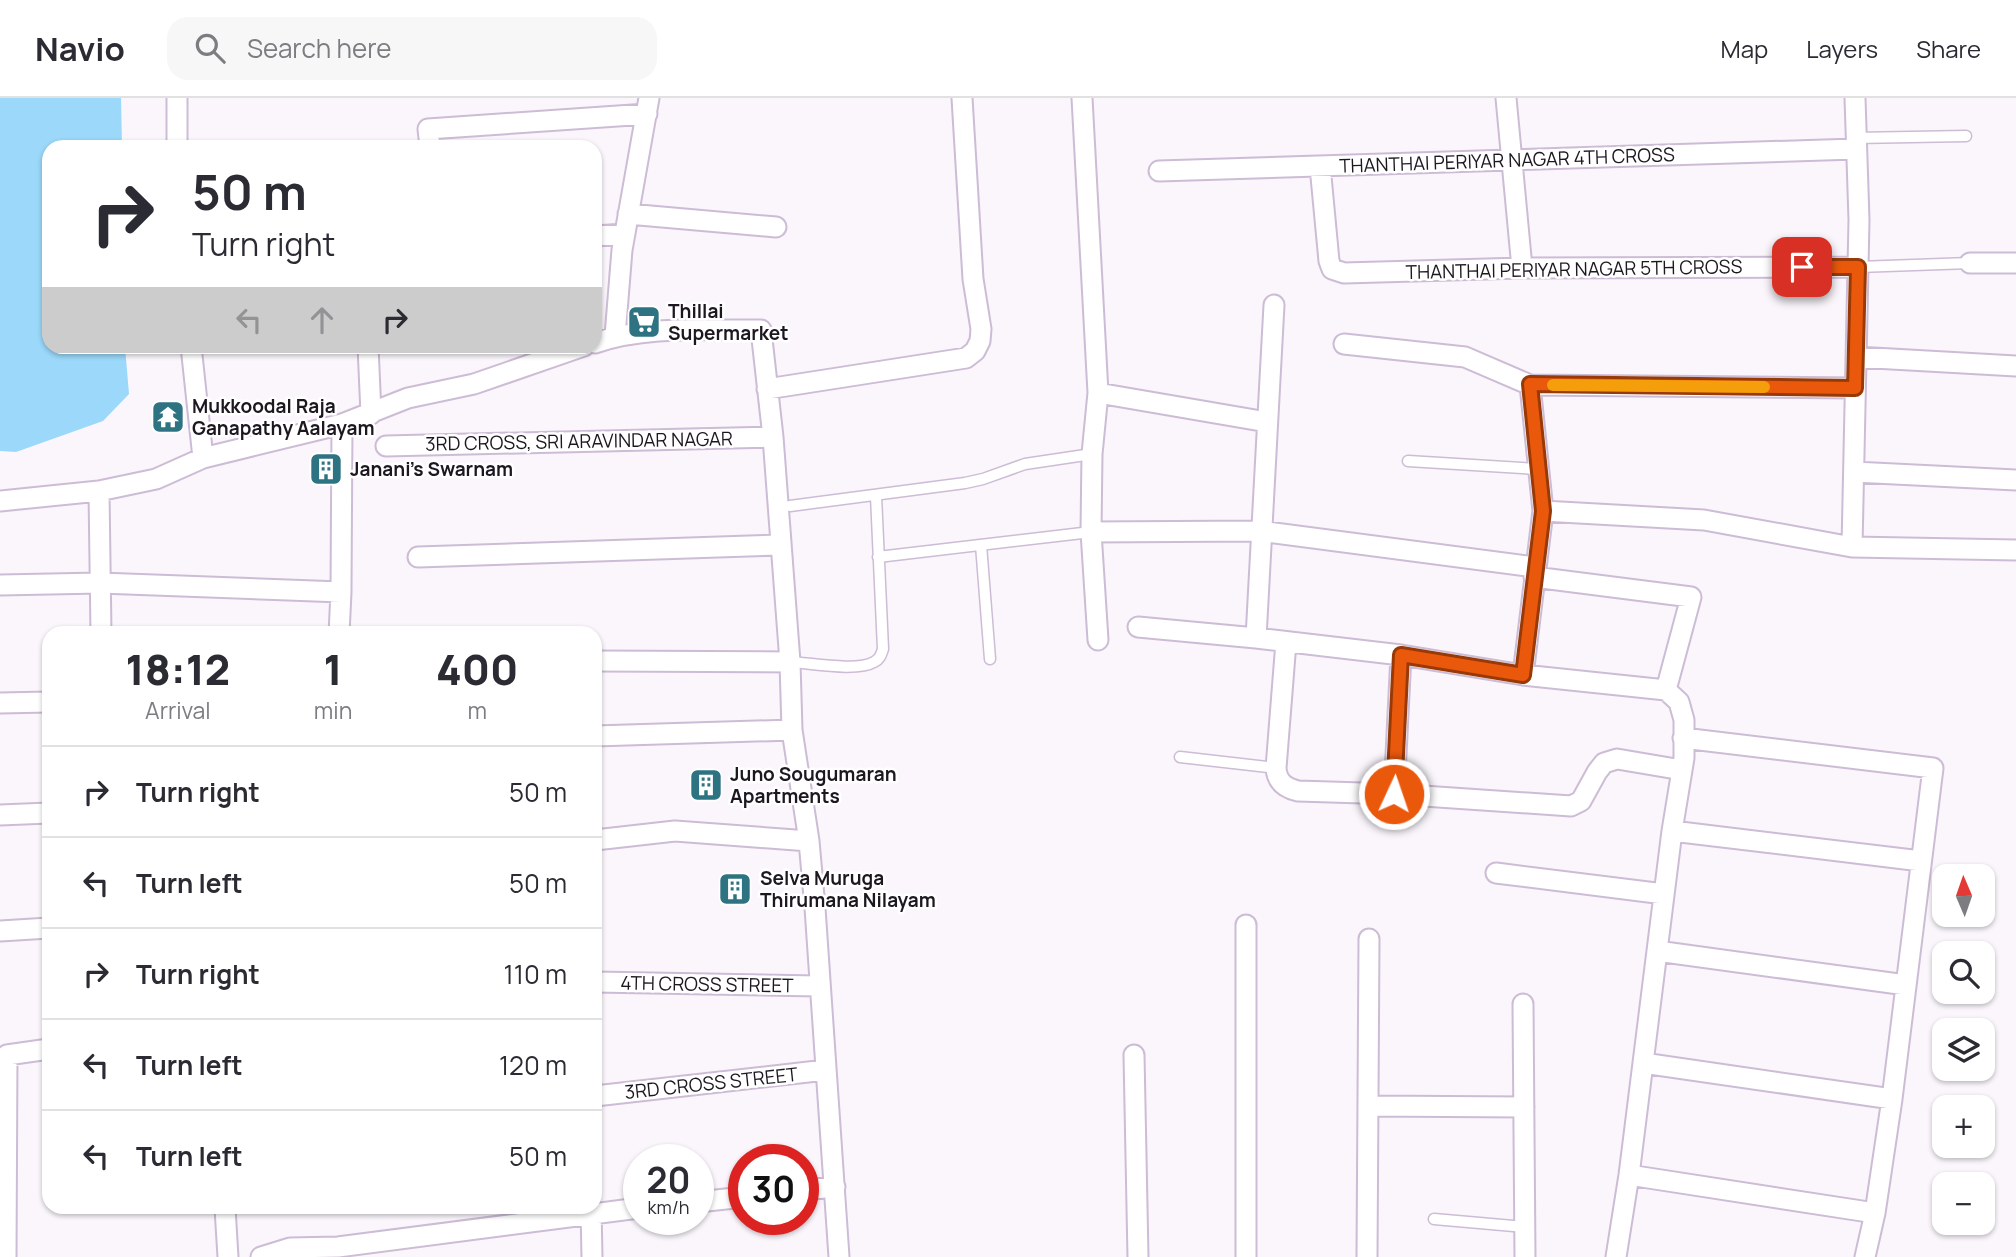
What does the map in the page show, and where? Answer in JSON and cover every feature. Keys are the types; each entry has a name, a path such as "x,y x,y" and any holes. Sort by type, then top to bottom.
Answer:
{"street":[{"path":"177,98 177,140"},
{"path":"767,389 966,358 975,351 980,341 981,329 972,265 962,98"},
{"path":"1082,98 1098,393 1092,454 1091,532 1098,640"},
{"path":"1506,98 1522,268"},
{"path":"1852,547 1859,220 1855,98"},
{"path":"429,138 648,106 625,234 615,336"},
{"name":"THANTHAI PERIYAR NAGAR 4TH CROSS","path":"1159,171 1855,144"},
{"name":"THANTHAI PERIYAR NAGAR 5TH CROSS","path":"1320,166 1329,261 1332,269 1344,273 1522,268 1858,267"},
{"path":"628,214 776,228"},
{"path":"602,236 625,234"},
{"path":"1970,263 2016,263"},
{"path":"1256,638 1274,305"},
{"path":"602,341 615,336 679,329 761,330 773,436 790,662 792,730 809,841 839,1257"},
{"path":"1344,344 1465,358 1530,384 1855,388"},
{"path":"192,354 203,458"},
{"path":"368,354 371,414"},
{"path":"0,501 99,491 156,479 203,458 342,424 408,398 474,384 561,354"},
{"path":"1856,357 2016,366"},
{"path":"1523,675 1543,511 1530,384"},
{"path":"1098,393 1267,422"},
{"path":"339,626 342,424"},
{"name":"3RD CROSS, SRI ARAVINDAR NAGAR","path":"386,446 773,436"},
{"path":"1854,472 2016,480"},
{"path":"99,491 101,626"},
{"path":"1543,511 1703,520 1852,547 2016,550"},
{"path":"1091,532 1260,531 1691,597 1666,690"},
{"path":"418,557 780,545"},
{"path":"0,585 100,583 341,592"},
{"path":"1138,627 1401,655 1523,675 1666,690 1679,702 1684,720 1682,770 1616,1257"},
{"path":"1286,642 1276,768 1277,775 1288,789 1571,806 1581,802 1604,763 1616,759 1682,770"},
{"path":"1394,794 1401,655"},
{"path":"602,661 790,662"},
{"path":"0,703 42,702"},
{"path":"602,736 792,730"},
{"path":"1683,738 1933,768 1892,1099 1875,1213 1865,1257"},
{"path":"0,814 42,813"},
{"path":"602,839 674,831 809,841"},
{"path":"1672,831 1921,861"},
{"path":"1496,873 1664,894"},
{"path":"1245,925 1246,1257"},
{"path":"0,931 42,928"},
{"path":"1367,1257 1369,939"},
{"path":"1657,951 1906,985"},
{"name":"4TH CROSS STREET","path":"602,982 819,986"},
{"path":"1523,1004 1525,1257"},
{"path":"6,1257 4,1056 42,1050"},
{"path":"1134,1055 1138,1257"},
{"path":"1643,1063 1892,1099"},
{"name":"3RD CROSS STREET","path":"602,1095 826,1070"},
{"path":"1369,1106 1524,1107"},
{"path":"1629,1175 1875,1213"},
{"path":"819,1189 835,1187"},
{"path":"602,1211 623,1210"},
{"path":"225,1214 229,1257"},
{"path":"261,1257 290,1248 338,1247 570,1214"},
{"path":"591,1214 592,1257"}],"lane":[{"path":"1855,144 1966,136"},
{"path":"1858,267 1970,263"},
{"path":"790,506 965,483 1025,464 1092,454"},
{"path":"1408,461 1538,469"},
{"path":"790,662 859,666 872,664 880,658 883,649 876,496"},
{"path":"878,557 1091,532"},
{"path":"981,545 990,659"},
{"path":"1180,757 1276,768"},
{"path":"1434,1219 1524,1227"}],"water":[{"path":"0,98 121,98 122,140 42,140 42,354 126,354 129,394 103,421 16,452 0,451"}],"slow traffic":[{"path":"1553,385 1764,387"}],"place":[{"name":"Thillai Supermarket","path":"644,322"},
{"name":"Mukkoodal Raja Ganapathy Aalayam","path":"168,417"},
{"name":"Janani's Swarnam","path":"326,469"},
{"name":"Juno Sougumaran Apartments","path":"706,785"},
{"name":"Selva Muruga Thirumana Nilayam","path":"735,889"}],"route":[{"path":"1394,794 1401,655 1523,675 1543,511 1530,384 1855,388 1858,267 1802,267"}]}
